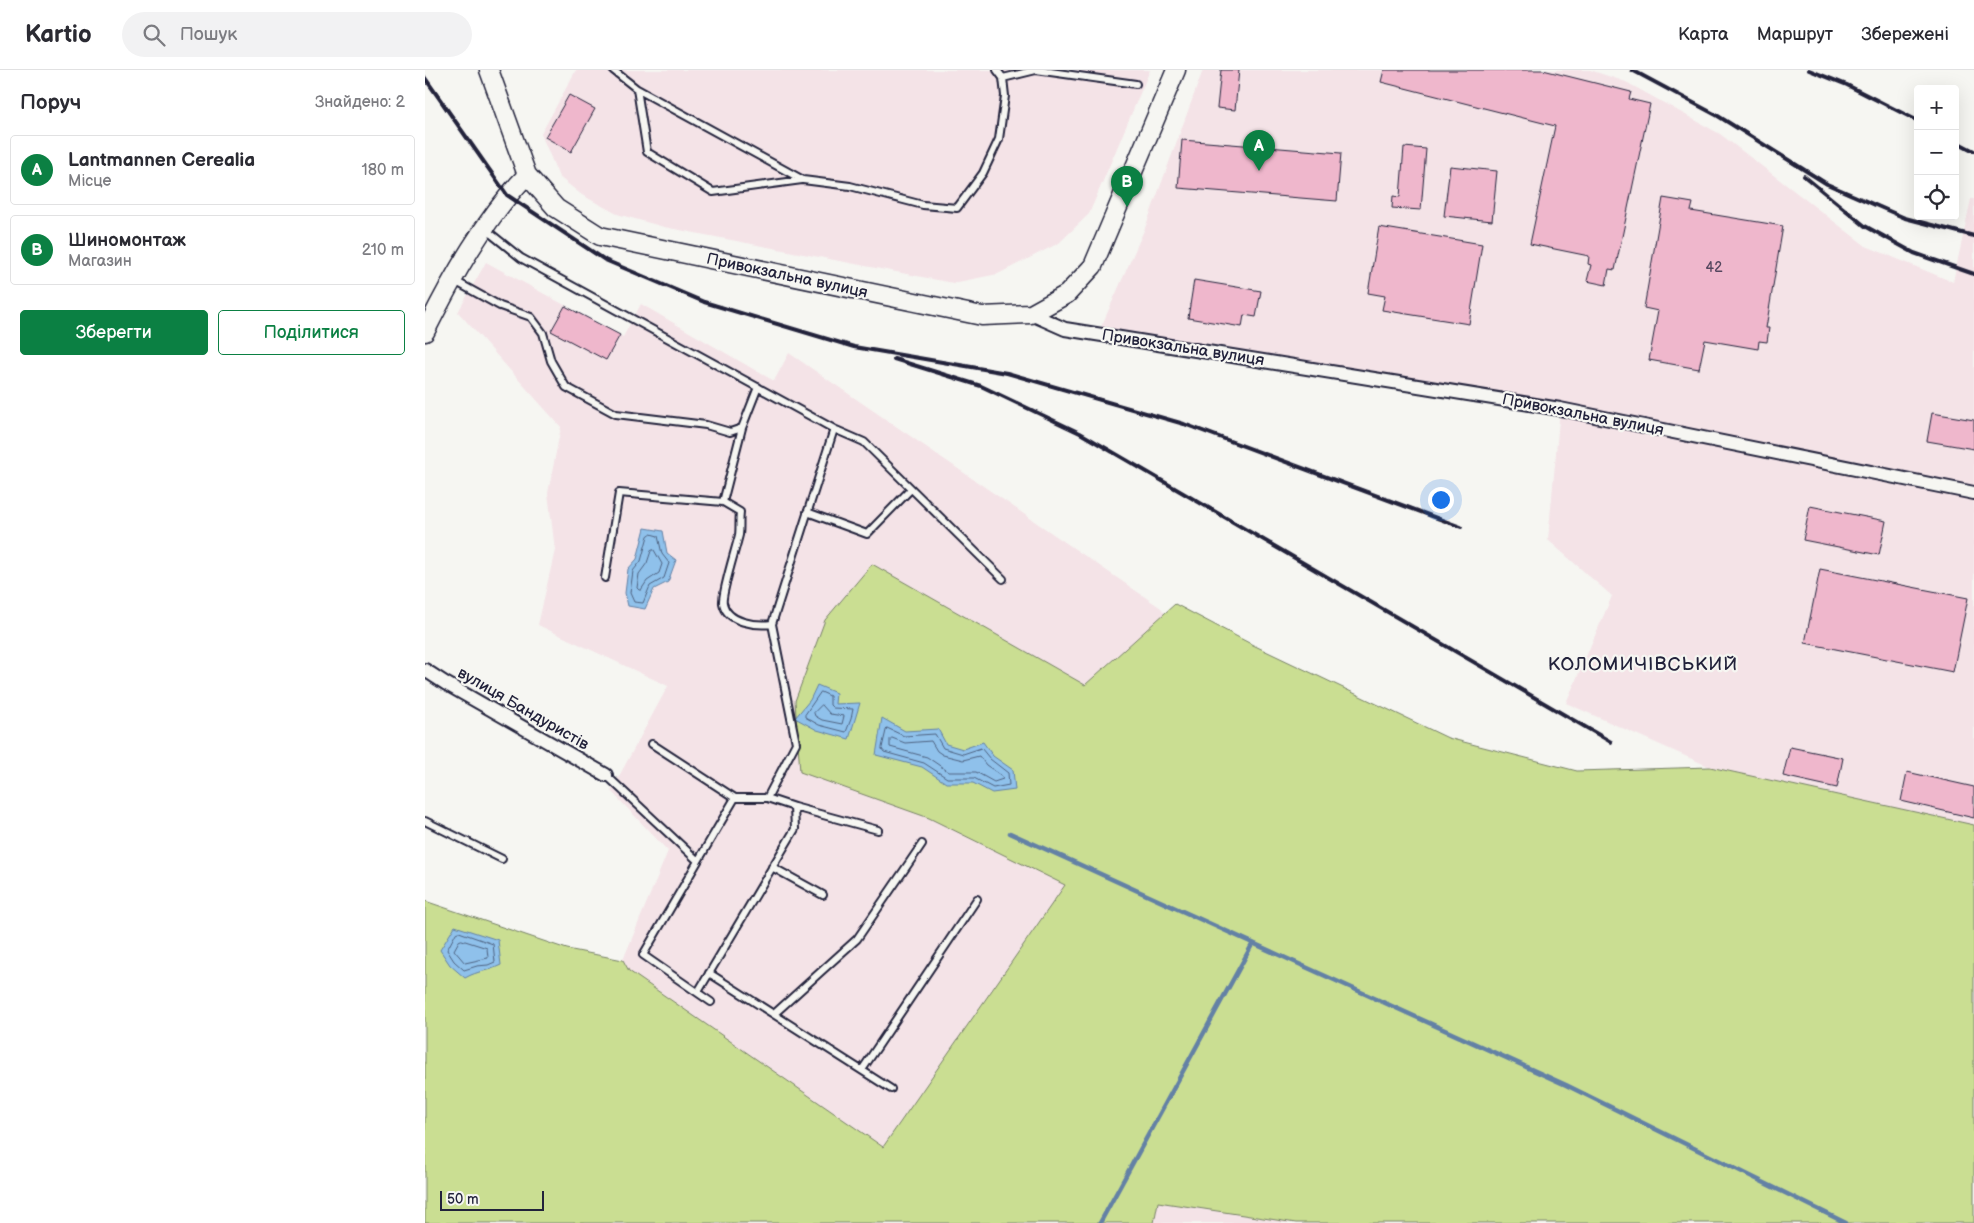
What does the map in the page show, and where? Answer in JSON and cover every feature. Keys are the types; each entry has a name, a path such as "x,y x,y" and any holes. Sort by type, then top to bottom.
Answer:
{"main road":[{"name":"Привокзальна вулиця","path":"489,70 527,175 556,208 599,236 982,316 1031,314"},
{"path":"1031,314 1067,294 1093,266 1175,70"},
{"path":"425,332 452,280 507,195 527,175"}],"street":[{"name":"Привокзальна вулиця","path":"1031,314 1065,329 1560,409 1974,494"},
{"name":"вулиця Бандуристів","path":"425,670 606,775"}],"lane":[{"path":"613,70 637,89 803,180"},
{"path":"637,89 647,152 713,192 803,180 850,186 923,206 957,208 983,173 999,139 1005,96 1003,78 997,70"},
{"path":"1003,78 1036,70 1136,84"},
{"path":"485,229 521,258 834,429 864,442 1003,579"},
{"path":"452,280 500,306 531,317 543,332 551,361 565,387 616,414 706,425 730,432 742,428"},
{"path":"723,502 742,428 757,387"},
{"path":"767,798 796,743 772,624 834,429"},
{"path":"807,512 867,534 911,489"},
{"path":"605,578 619,493 723,502 740,512 739,534 722,602 728,614 745,622 762,625 772,624"},
{"path":"652,744 735,798 767,798 878,830"},
{"path":"606,775 698,861"},
{"path":"711,1002 643,955 735,798"},
{"path":"697,992 795,829 794,807"},
{"path":"425,821 502,859"},
{"path":"774,1014 857,940 922,844"},
{"path":"772,867 823,895"},
{"path":"862,1070 977,899"},
{"path":"709,973 891,1088"}],"shaded area":[{"path":"576,70 1150,70 1089,214 1059,243 998,274 953,283 664,227 617,214 582,195 559,177 541,134"},
{"path":"1203,70 1590,70 1626,82 1720,134 1866,246 1953,282 1971,199 1974,199 1974,825 1710,767 1566,703 1612,596 1548,540 1560,409 1098,334 1145,228"},
{"path":"486,262 623,337 641,304 774,381 789,353 1161,608 1165,614 1085,686 872,564 800,772 929,818 1066,885 883,1147 628,971 623,960 668,851 611,791 668,686 538,625 555,550 548,493 561,427 458,312"},
{"path":"1157,1202 1296,1223 1154,1223"}],"green space":[{"path":"872,564 1085,685 1175,604 1253,645 1448,738 1577,771 1710,767 1974,825 1974,1223 1296,1223 1158,1202 1154,1223 425,1223 425,901 567,949 623,960 629,971 883,1147 1065,885 929,818 800,772 795,701 825,620"}],"water":[{"path":"645,528 663,531 667,553 676,560 668,582 654,589 645,609 628,606 625,593 628,569 637,559"},
{"path":"817,685 836,693 835,704 860,703 849,739 817,730 795,718 810,700"},
{"path":"882,718 905,731 938,729 946,744 963,749 983,742 993,756 1013,770 1015,790 992,793 973,783 946,783 922,767 876,755"},
{"path":"455,926 498,940 501,965 465,978 450,965 440,950"}],"building":[{"path":"1221,70 1239,70 1235,110 1217,108"},
{"path":"1384,70 1543,70 1631,92 1629,99 1650,104 1615,270 1609,269 1606,285 1587,281 1591,265 1588,264 1589,256 1530,244 1555,126 1381,82"},
{"path":"569,95 595,109 571,152 545,137"},
{"path":"1182,140 1341,153 1337,201 1178,188"},
{"path":"1404,147 1426,149 1421,210 1392,208 1393,196 1400,197"},
{"path":"1450,166 1497,171 1492,221 1444,216"},
{"path":"1663,198 1693,203 1691,211 1783,226 1766,328 1769,328 1767,342 1759,341 1758,349 1705,340 1699,369 1649,360 1658,311 1644,308"},
{"path":"1379,227 1482,244 1469,324 1382,310 1385,296 1368,293"},
{"path":"1194,280 1261,291 1256,317 1244,315 1242,327 1188,318"},
{"path":"565,306 620,335 606,360 551,331"},
{"path":"1932,413 1974,420 1974,449 1927,441"},
{"path":"1810,506 1886,521 1879,555 1803,540"},
{"path":"1820,569 1968,598 1953,672 1805,643"},
{"path":"1790,747 1843,758 1837,788 1783,776"},
{"path":"1907,772 1974,787 1974,818 1901,801"}],"waterway":[{"path":"1010,833 1566,1085 1846,1223"},
{"path":"1100,1223 1253,943"}],"railway":[{"path":"1632,70 1718,116 1827,184 1905,218 1974,236"},
{"path":"1809,70 1847,85 1914,119"},
{"path":"425,78 507,195 605,260 704,302 854,347 1007,373 1184,424 1461,527"},
{"path":"1959,143 1974,151"},
{"path":"1804,176 1865,226 1914,253 1974,274"},
{"path":"894,359 981,386 1080,433 1611,742"}],"place":[{"name":"Lantmannen Cerealia","path":"1259,171"},
{"name":"Шиномонтаж","path":"1127,207"}],"district":[{"name":"КОЛОМИЧІВСЬКИЙ","path":"1643,664"}]}
